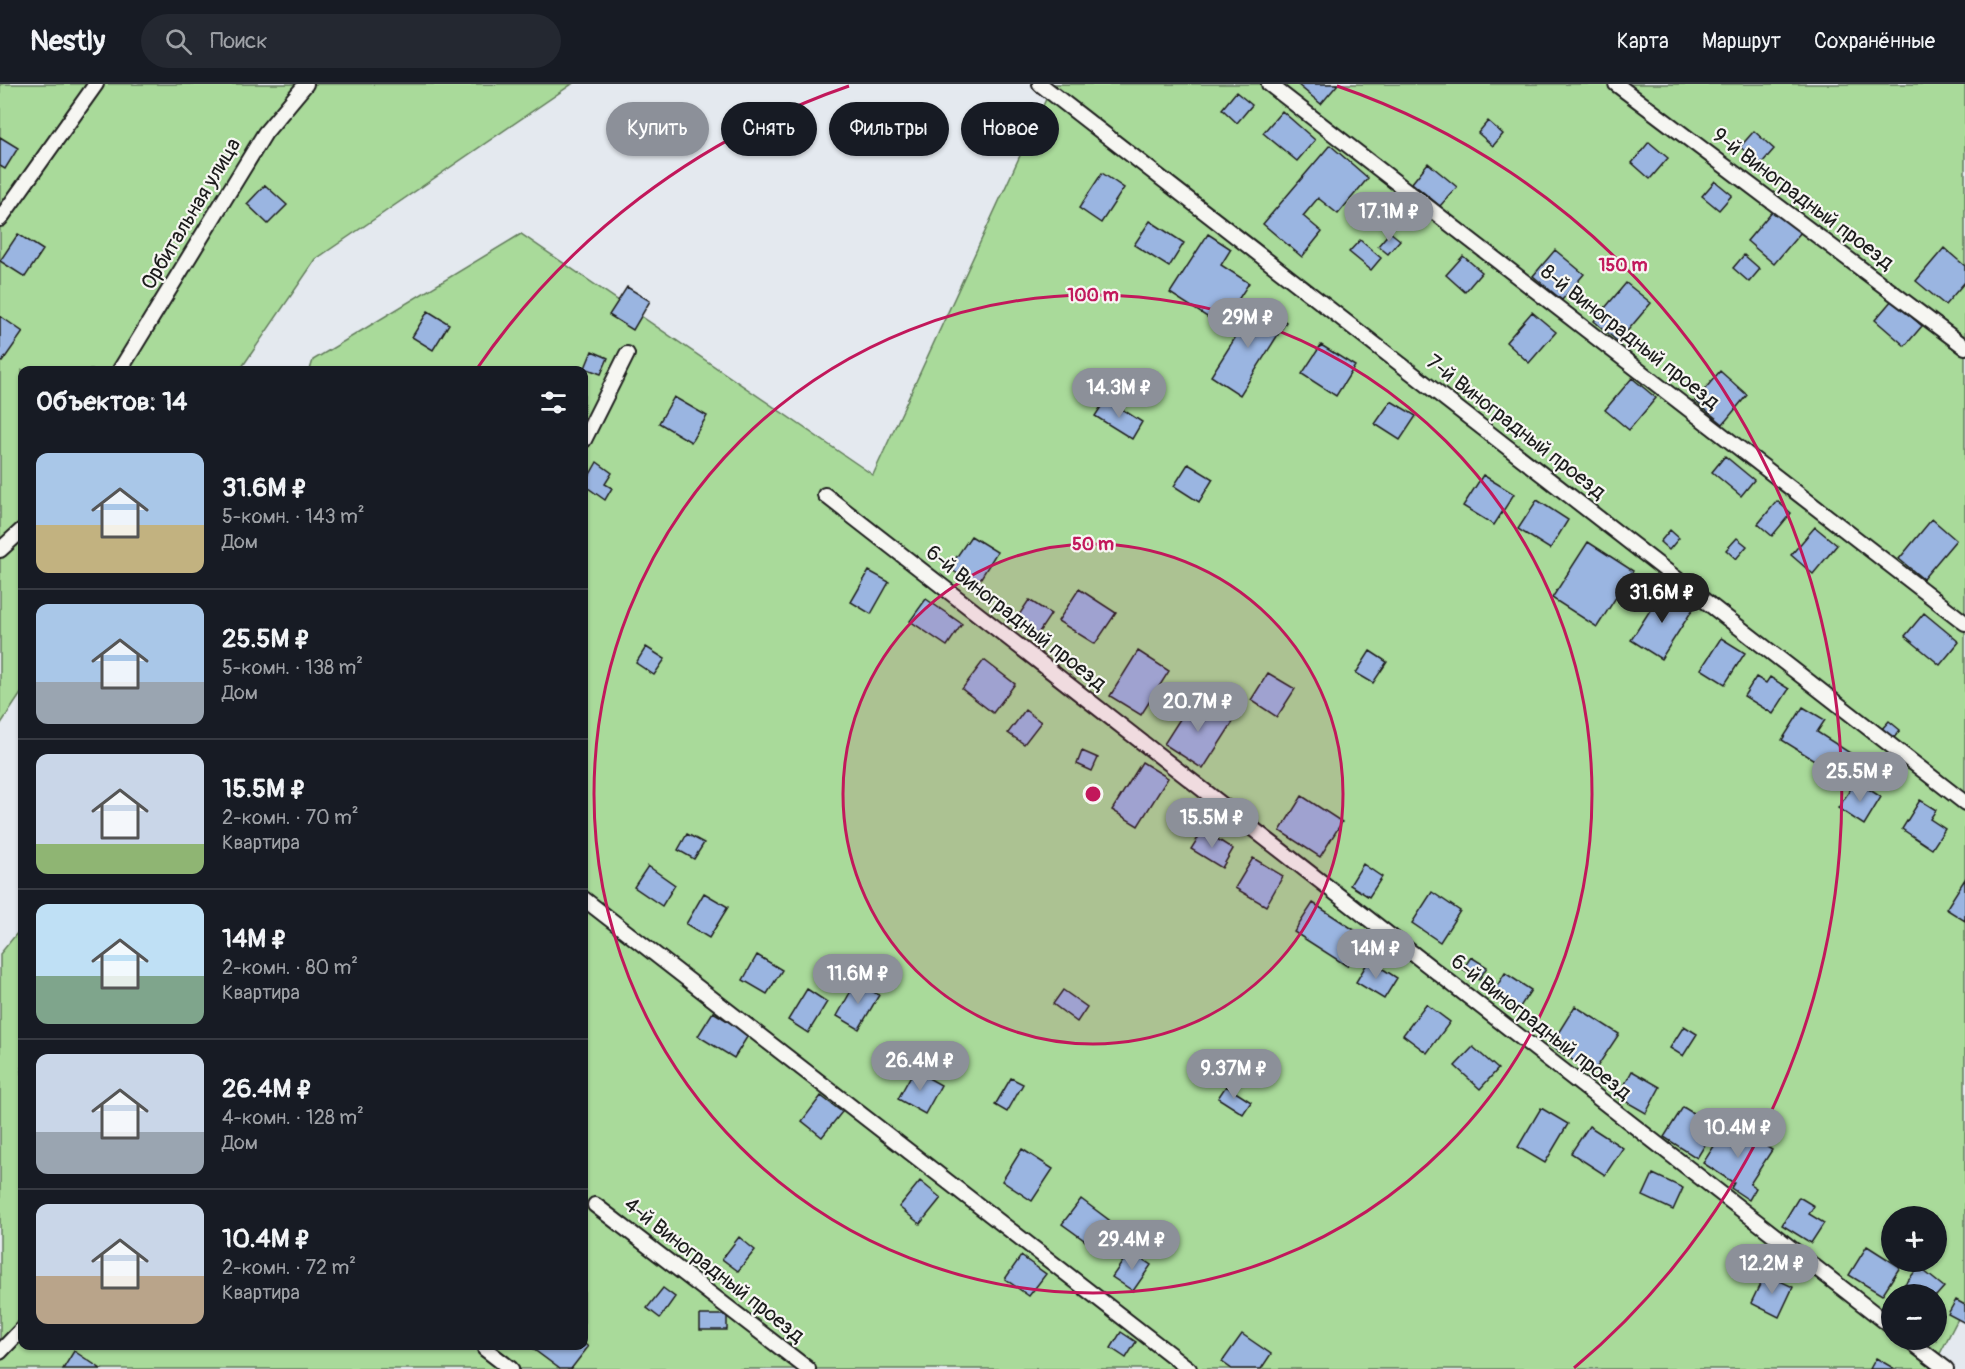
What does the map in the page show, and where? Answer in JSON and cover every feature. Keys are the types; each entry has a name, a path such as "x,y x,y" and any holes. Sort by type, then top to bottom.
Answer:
{"lane":[{"path":"0,219 96,84"},
{"name":"Орбитальная улица","path":"122,366 265,133 306,84"},
{"name":"7-й Виноградный проезд","path":"1040,84 1965,803"},
{"name":"8-й Виноградный проезд","path":"1269,84 1965,623"},
{"name":"9-й Виноградный проезд","path":"1616,84 1965,347"},
{"path":"588,432 627,354"},
{"name":"6-й Виноградный проезд","path":"825,495 1881,1318"},
{"path":"0,550 18,534"},
{"path":"588,902 1189,1369"},
{"name":"4-й Виноградный проезд","path":"595,1205 808,1369"},
{"path":"0,1352 18,1333"},
{"path":"485,1350 510,1369"},
{"path":"1921,1350 1946,1369"}],"green space":[{"path":"0,84 572,84 316,259 243,366 18,366 18,698 0,725"},
{"path":"1053,84 1965,84 1965,1305 1947,1340 1947,1284 1881,1284 1881,1350 1942,1350 1932,1369 0,1369 0,954 18,932 18,1350 588,1350 588,366 311,366 313,360 521,234 873,475 1020,156 1059,156 1059,102 1045,102"}],"building":[{"path":"1297,84 1338,84 1321,104"},
{"path":"1236,92 1252,105 1237,123 1222,109"},
{"path":"1282,111 1315,140 1297,161 1263,133"},
{"path":"1488,121 1503,134 1493,146 1478,133"},
{"path":"1754,131 1774,149 1761,164 1740,147"},
{"path":"0,137 18,148 5,169 0,166"},
{"path":"1649,142 1668,158 1650,179 1632,163"},
{"path":"1330,145 1368,178 1338,214 1318,198 1303,216 1322,232 1302,257 1263,224"},
{"path":"1428,163 1457,187 1440,206 1412,183"},
{"path":"1102,173 1124,188 1101,223 1079,208"},
{"path":"1715,181 1732,195 1719,210 1702,196"},
{"path":"265,185 287,205 268,224 247,204"},
{"path":"1774,209 1801,232 1774,264 1747,241"},
{"path":"1150,221 1184,243 1169,267 1134,245"},
{"path":"1390,232 1400,240 1388,254 1378,246"},
{"path":"18,234 43,250 25,277 0,261"},
{"path":"1208,234 1231,249 1221,265 1249,283 1221,326 1170,293"},
{"path":"1360,240 1381,258 1371,270 1349,252"},
{"path":"1944,248 1965,266 1965,282 1945,305 1916,281"},
{"path":"1555,250 1584,274 1562,300 1533,276"},
{"path":"1744,255 1760,269 1749,282 1733,268"},
{"path":"1463,256 1482,272 1465,292 1446,275"},
{"path":"1626,283 1651,303 1618,342 1594,321"},
{"path":"627,287 650,301 633,330 609,315"},
{"path":"1892,300 1922,326 1905,346 1875,320"},
{"path":"1257,303 1286,322 1240,395 1211,376"},
{"path":"428,311 449,324 433,350 412,337"},
{"path":"1532,312 1556,332 1529,363 1506,342"},
{"path":"0,316 23,332 2,362 0,361"},
{"path":"1321,345 1355,366 1336,396 1302,374"},
{"path":"592,351 608,358 601,374 586,366"},
{"path":"1720,371 1747,395 1723,424 1695,401"},
{"path":"1632,378 1656,398 1629,430 1605,410"},
{"path":"674,397 707,416 691,442 659,423"},
{"path":"1106,399 1142,422 1132,439 1095,416"},
{"path":"1391,401 1416,416 1400,440 1375,424"},
{"path":"1725,456 1754,480 1741,496 1712,472"},
{"path":"597,462 612,473 605,484 612,488 605,500 588,488 588,478"},
{"path":"1188,464 1213,479 1199,502 1174,486"},
{"path":"1483,475 1514,494 1494,525 1463,506"},
{"path":"1537,500 1568,520 1550,549 1518,529"},
{"path":"1777,501 1791,513 1772,536 1758,524"},
{"path":"1932,519 1956,540 1923,579 1899,559"},
{"path":"1815,527 1837,545 1813,574 1791,555"},
{"path":"1670,530 1679,538 1669,550 1660,542"},
{"path":"971,536 997,552 976,586 949,568"},
{"path":"1737,538 1747,546 1736,559 1726,550"},
{"path":"1588,542 1633,571 1597,627 1552,598"},
{"path":"869,571 889,582 871,614 851,602"},
{"path":"1079,589 1116,613 1095,644 1058,621"},
{"path":"1663,590 1693,609 1661,659 1631,640"},
{"path":"926,599 962,624 947,646 910,621"},
{"path":"1029,600 1051,614 1037,635 1015,621"},
{"path":"1924,613 1959,642 1940,665 1905,636"},
{"path":"1721,638 1745,653 1725,684 1701,669"},
{"path":"646,647 665,659 654,675 636,663"},
{"path":"1138,651 1169,671 1141,715 1110,696"},
{"path":"1370,651 1387,662 1373,683 1356,673"},
{"path":"984,660 1015,684 993,713 962,689"},
{"path":"1268,673 1295,689 1277,717 1251,700"},
{"path":"1756,677 1766,683 1770,677 1789,689 1773,714 1744,696"},
{"path":"1194,697 1233,722 1203,769 1164,744"},
{"path":"1803,707 1825,720 1817,732 1850,753 1837,774 1782,740"},
{"path":"1025,710 1041,722 1024,744 1008,733"},
{"path":"1889,721 1900,730 1893,739 1881,730"},
{"path":"1082,751 1098,758 1092,771 1077,764"},
{"path":"1142,762 1168,778 1138,826 1112,810"},
{"path":"1856,781 1881,797 1864,825 1838,808"},
{"path":"1302,796 1342,822 1320,857 1280,831"},
{"path":"1920,800 1936,810 1930,819 1945,829 1932,849 1902,829"},
{"path":"1203,830 1233,849 1222,868 1191,849"},
{"path":"687,834 704,843 694,859 678,850"},
{"path":"1253,858 1283,876 1266,906 1235,888"},
{"path":"1363,864 1382,877 1369,897 1350,885"},
{"path":"648,866 675,885 662,906 634,887"},
{"path":"1965,879 1965,921 1946,909"},
{"path":"1432,892 1460,911 1440,942 1412,923"},
{"path":"704,893 728,907 709,938 686,924"},
{"path":"1313,903 1365,937 1347,966 1294,932"},
{"path":"757,955 782,970 767,994 743,980"},
{"path":"1471,957 1487,967 1479,980 1463,969"},
{"path":"1369,960 1397,978 1384,999 1356,982"},
{"path":"1505,973 1531,990 1518,1010 1492,994"},
{"path":"856,982 879,995 859,1029 837,1016"},
{"path":"807,989 827,1002 808,1033 788,1020"},
{"path":"1063,990 1087,1007 1077,1022 1053,1004"},
{"path":"1426,1004 1450,1022 1427,1053 1403,1035"},
{"path":"1575,1006 1619,1034 1593,1073 1550,1046"},
{"path":"713,1012 749,1034 734,1058 698,1036"},
{"path":"1684,1026 1697,1034 1683,1056 1670,1048"},
{"path":"1473,1047 1498,1069 1480,1089 1455,1066"},
{"path":"914,1070 941,1085 925,1114 898,1099"},
{"path":"1632,1071 1660,1087 1646,1113 1618,1097"},
{"path":"1011,1078 1023,1084 1007,1112 995,1105"},
{"path":"1226,1086 1251,1102 1243,1114 1218,1098"},
{"path":"821,1096 842,1112 822,1137 802,1121"},
{"path":"1683,1107 1716,1127 1697,1158 1664,1137"},
{"path":"1541,1108 1568,1124 1545,1163 1518,1147"},
{"path":"1729,1123 1772,1150 1750,1184 1756,1188 1749,1200 1731,1188 1734,1183 1703,1163"},
{"path":"1589,1126 1623,1148 1605,1175 1571,1153"},
{"path":"1022,1149 1053,1169 1032,1201 1002,1181"},
{"path":"1653,1174 1683,1188 1673,1210 1643,1196"},
{"path":"920,1181 941,1198 920,1224 899,1207"},
{"path":"1799,1197 1814,1206 1809,1214 1824,1223 1811,1243 1782,1225"},
{"path":"1081,1199 1109,1220 1091,1245 1062,1224"},
{"path":"739,1237 755,1250 738,1271 722,1259"},
{"path":"1867,1246 1881,1255 1881,1272 1897,1272 1889,1284 1881,1284 1881,1294 1849,1275"},
{"path":"1130,1251 1151,1265 1133,1291 1112,1277"},
{"path":"1021,1256 1046,1274 1029,1296 1005,1279"},
{"path":"1915,1272 1925,1272 1940,1284 1905,1284"},
{"path":"1765,1274 1793,1287 1779,1317 1751,1303"},
{"path":"663,1288 675,1297 660,1318 647,1308"},
{"path":"1956,1300 1965,1305 1965,1323 1948,1314"},
{"path":"700,1315 727,1315 727,1330 700,1330"},
{"path":"1121,1332 1136,1342 1126,1358 1111,1348"},
{"path":"1242,1334 1271,1354 1261,1369 1232,1369 1222,1362"},
{"path":"534,1350 586,1350 571,1369 560,1369"},
{"path":"74,1351 101,1369 63,1369"},
{"path":"1876,1358 1895,1369 1870,1369"}]}
